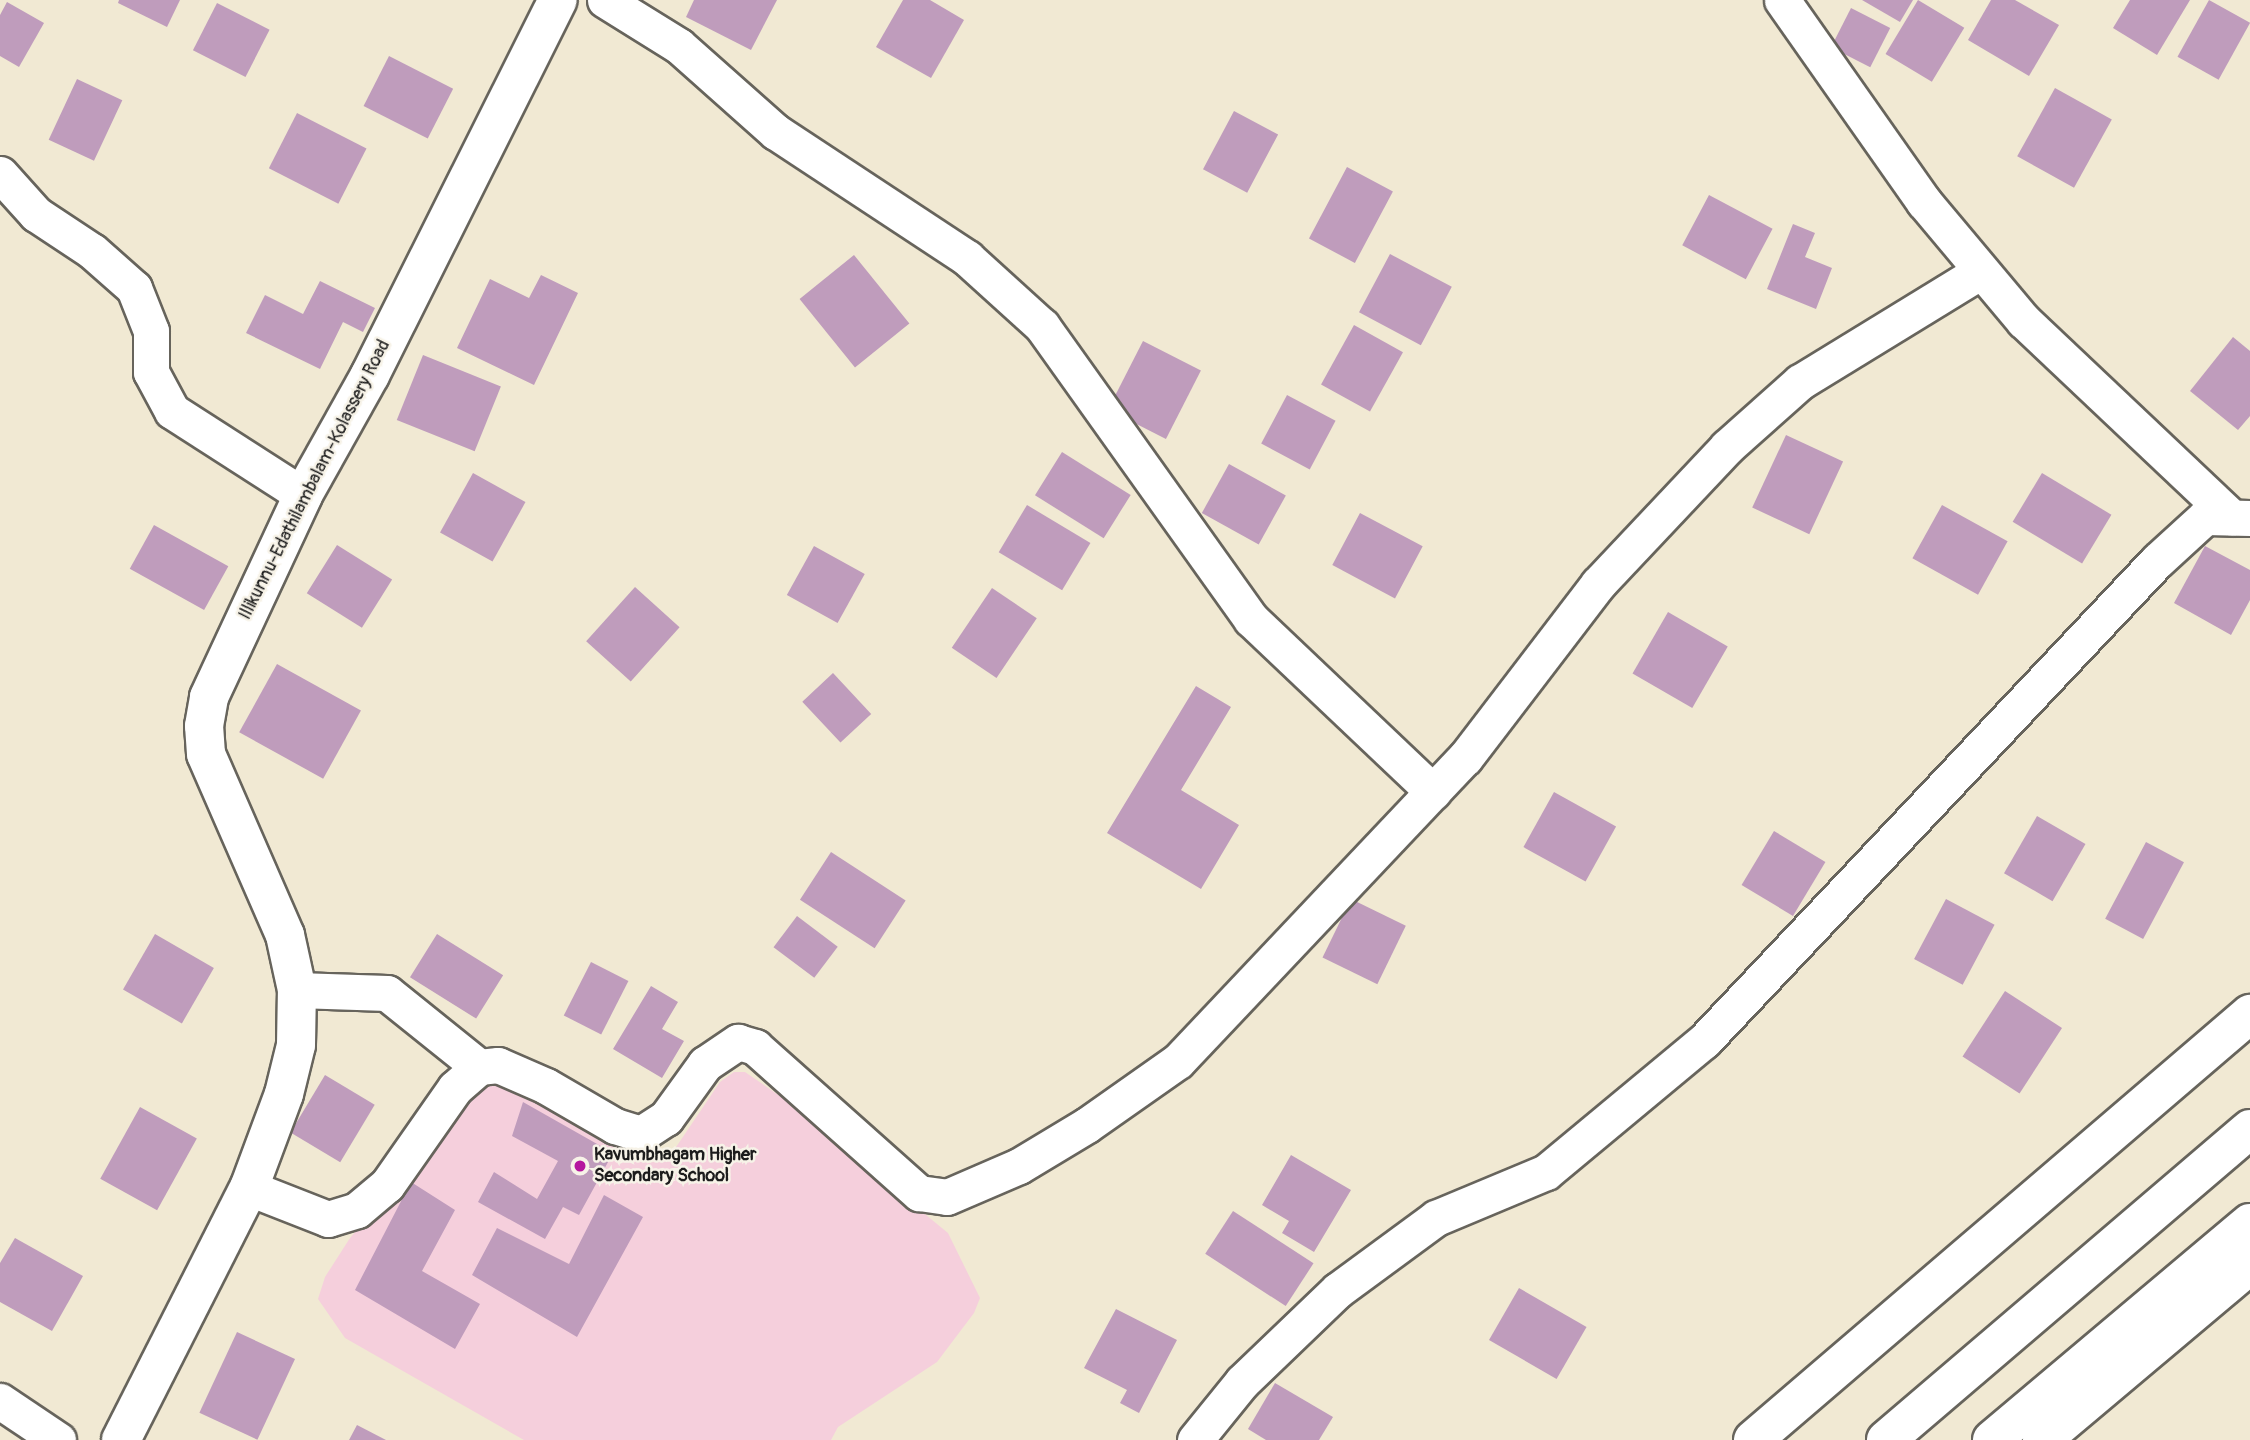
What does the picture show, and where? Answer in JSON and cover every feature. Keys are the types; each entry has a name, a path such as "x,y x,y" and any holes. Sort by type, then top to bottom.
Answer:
{"main road":[{"name":"Illikunnu-Edathilambalam-Kolassery Road","path":"121,1440 249,1188 293,1057 297,990 285,935 206,754 204,726 209,697 238,628 303,495 370,375 558,0"},
{"path":"1753,1440 2250,1014"},
{"path":"1886,1440 2250,1129"},
{"path":"1992,1440 2250,1223"},
{"path":"2042,1440 2250,1265"}],"street":[{"path":"605,0 679,46 776,132 967,258 1042,326 1251,619 1433,792"},
{"path":"1782,0 1924,202 2024,321 2241,518"},
{"path":"0,174 36,214 92,251 134,288 151,331 151,372 172,411 303,495"},
{"path":"249,1188 328,1219 357,1210 387,1185 455,1088 479,1068 498,1065 546,1086 615,1126 641,1134 666,1118 705,1064 738,1042 755,1047 919,1193 947,1197 1030,1159 1178,1061 1465,758 1533,663 1598,584 1727,447 1800,382 1982,271"},
{"path":"1195,1440 1242,1382 1338,1290 1436,1218 1546,1172 1704,1041 2157,561 2205,517 2241,518"},
{"path":"297,990 387,993 479,1068"},
{"path":"0,1401 58,1440"}],"shaded area":[{"path":"734,1072 745,1072 787,1101 948,1233 980,1298 974,1313 937,1362 838,1427 831,1440 524,1440 345,1338 318,1299 325,1277 350,1238 479,1087 495,1080 513,1087 648,1163 668,1159 720,1082"}],"building":[{"path":"119,0 180,0 167,27 118,3"},
{"path":"694,0 777,0 751,50 686,17"},
{"path":"903,0 930,0 964,20 931,78 876,47"},
{"path":"1862,0 1913,0 1900,22"},
{"path":"1918,0 1964,28 1932,82 1886,54"},
{"path":"1991,0 2015,0 2059,25 2029,76 1968,40"},
{"path":"2130,0 2190,0 2157,55 2113,28"},
{"path":"2209,0 2250,23 2219,80 2177,57"},
{"path":"7,2 44,23 19,67 0,56 0,15"},
{"path":"217,3 270,30 246,77 193,50"},
{"path":"1851,8 1890,28 1870,67 1831,47"},
{"path":"389,56 453,89 428,139 364,106"},
{"path":"77,79 122,100 94,161 49,140"},
{"path":"2055,88 2112,120 2074,188 2017,156"},
{"path":"1234,111 1278,134 1247,193 1203,169"},
{"path":"297,113 366,148 338,204 269,168"},
{"path":"1347,167 1393,191 1355,263 1309,239"},
{"path":"1709,195 1773,229 1746,279 1682,245"},
{"path":"1793,224 1815,233 1805,257 1832,268 1816,309 1767,289"},
{"path":"1390,254 1452,287 1421,345 1359,312"},
{"path":"854,255 909,323 855,367 800,299"},
{"path":"541,275 578,293 534,385 457,348 490,279 529,298"},
{"path":"320,281 375,308 363,332 343,322 320,369 246,333 265,295 303,314"},
{"path":"1354,325 1403,352 1370,412 1321,384"},
{"path":"2233,337 2250,351 2250,416 2238,430 2190,391"},
{"path":"1143,341 1201,371 1166,439 1108,410"},
{"path":"423,355 501,386 475,451 397,420"},
{"path":"1287,395 1336,421 1310,469 1261,444"},
{"path":"1786,435 1843,462 1809,534 1752,508"},
{"path":"1062,452 1131,495 1104,538 1035,495"},
{"path":"1229,464 1286,496 1259,544 1202,513"},
{"path":"473,473 525,502 493,562 440,532"},
{"path":"2042,473 2111,515 2082,564 2013,522"},
{"path":"1027,505 1090,543 1062,590 999,552"},
{"path":"1942,505 2008,541 1978,595 1912,558"},
{"path":"1360,513 1423,546 1395,598 1332,565"},
{"path":"154,525 228,566 204,610 130,569"},
{"path":"337,545 392,579 362,628 307,593"},
{"path":"814,546 865,574 838,623 787,595"},
{"path":"2205,546 2250,570 2250,600 2231,635 2174,603"},
{"path":"635,587 680,627 631,681 586,641"},
{"path":"992,588 1037,618 997,678 952,648"},
{"path":"1668,612 1728,646 1692,708 1632,673"},
{"path":"277,664 361,711 323,779 239,732"},
{"path":"833,673 871,714 840,743 802,702"},
{"path":"1196,686 1231,707 1181,790 1239,825 1201,889 1107,833"},
{"path":"1554,792 1616,826 1586,882 1523,847"},
{"path":"2037,816 2085,844 2052,901 2004,873"},
{"path":"1774,831 1825,862 1793,916 1742,885"},
{"path":"2146,842 2184,862 2143,939 2105,919"},
{"path":"831,852 906,900 875,948 800,900"},
{"path":"1351,899 1406,926 1377,984 1323,957"},
{"path":"1946,899 1995,925 1963,985 1914,959"},
{"path":"797,916 838,947 814,978 774,947"},
{"path":"155,934 214,968 182,1023 123,989"},
{"path":"437,934 503,975 476,1019 410,977"},
{"path":"591,962 628,981 601,1035 564,1015"},
{"path":"651,986 678,1002 662,1029 684,1041 662,1078 613,1049"},
{"path":"2005,991 2062,1028 2020,1093 1963,1056"},
{"path":"325,1075 375,1105 340,1162 290,1132"},
{"name":"Kavumbhagam Higher Secondary School","path":"523,1102 613,1153 579,1215 563,1207 545,1239 478,1202 494,1172 537,1199 558,1161 512,1136"},
{"path":"140,1107 197,1139 157,1210 100,1179"},
{"path":"1291,1155 1351,1190 1314,1252 1282,1233 1289,1221 1262,1205"},
{"path":"411,1182 455,1210 422,1271 480,1304 455,1349 355,1290"},
{"path":"604,1195 643,1217 577,1337 472,1275 497,1228 569,1264"},
{"path":"1233,1211 1314,1263 1286,1306 1205,1254"},
{"path":"15,1238 83,1276 52,1331 0,1302 0,1263"},
{"path":"1519,1288 1587,1327 1557,1379 1489,1340"},
{"path":"1116,1309 1177,1340 1139,1413 1120,1403 1127,1390 1084,1368"},
{"path":"237,1332 295,1359 257,1440 199,1413"},
{"path":"1275,1383 1333,1417 1319,1440 1266,1440 1248,1429"},
{"path":"357,1425 386,1440 349,1440"}],"place":[{"name":"Kavumbhagam Higher Secondary School","path":"580,1166"}]}
